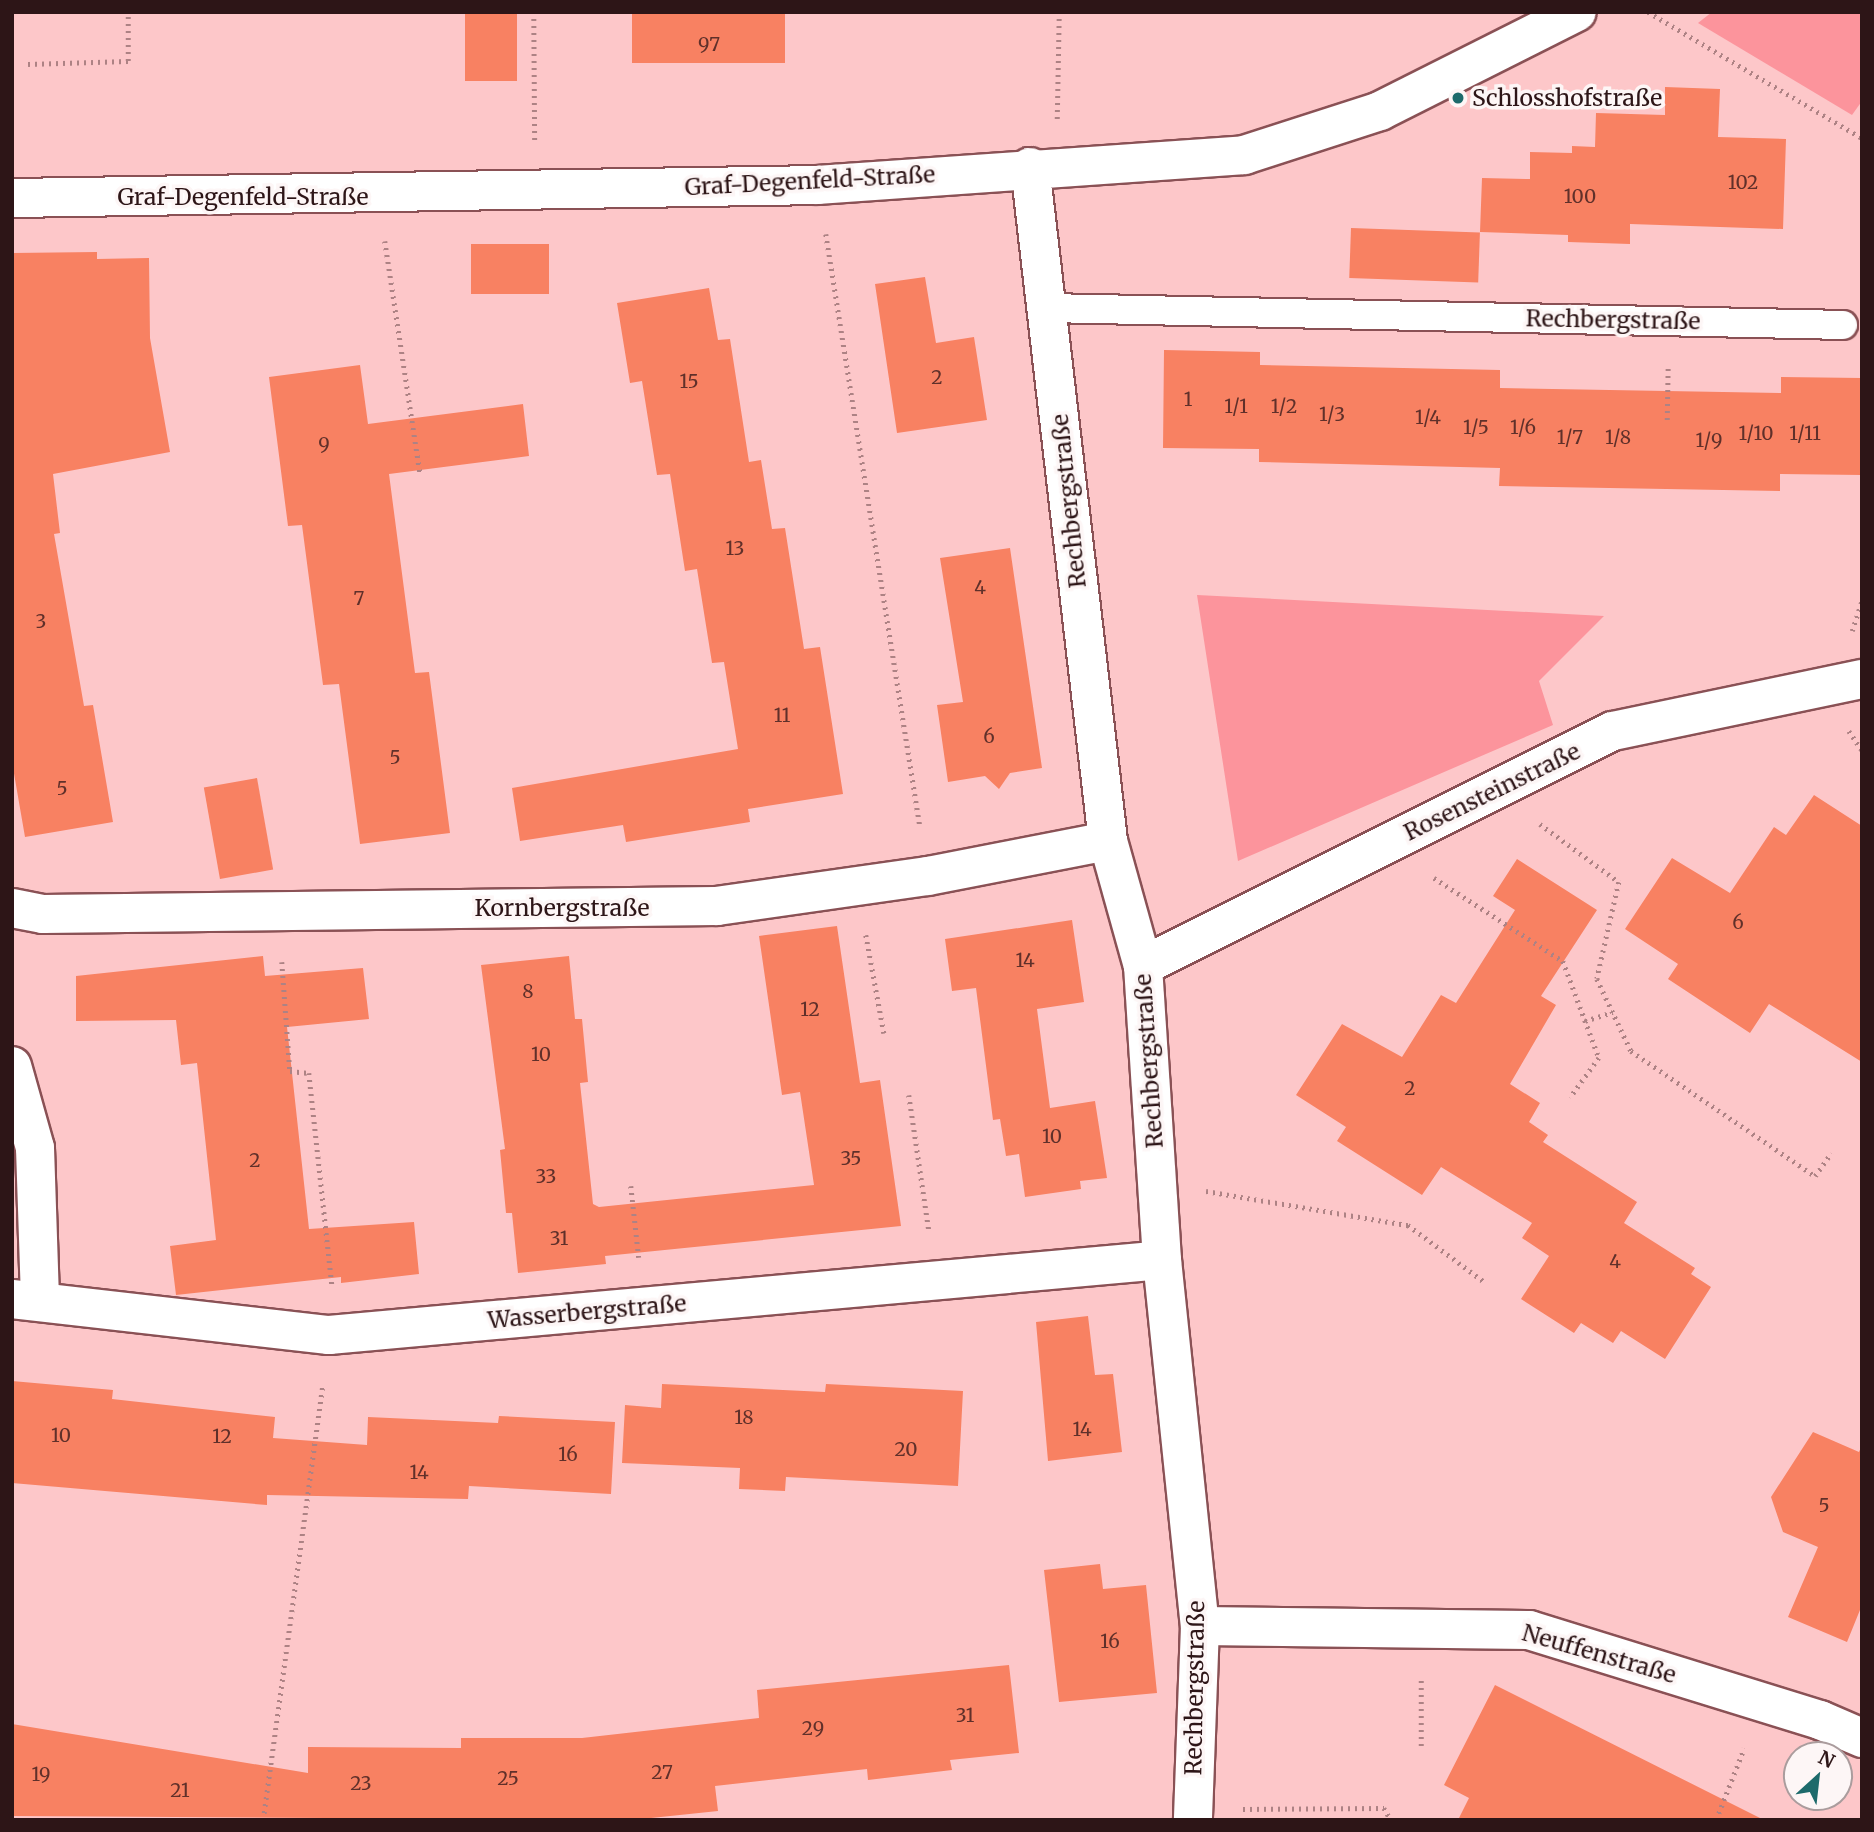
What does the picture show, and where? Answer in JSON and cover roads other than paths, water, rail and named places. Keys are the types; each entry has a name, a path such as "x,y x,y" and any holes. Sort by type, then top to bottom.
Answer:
{"street":[{"name":"Graf-Degenfeld-Straße","path":"12,198 377,196 818,185 1043,166 1244,155 1380,111 1577,12"},
{"name":"Rechbergstraße","path":"1043,166 1047,308 1108,841 1143,966 1162,1260 1200,1626 1193,1815"},
{"name":"Rosensteinstraße","path":"1143,966 1614,731 1862,679"},
{"name":"Kornbergstraße","path":"12,908 43,914 717,906 928,876 1108,841"},
{"path":"12,1066 35,1148 26,1300"},
{"name":"Wasserbergstraße","path":"26,1300 329,1335 1162,1260"},
{"name":"Neuffenstraße","path":"1200,1626 1529,1630 1762,1701 1862,1738"}],"lane":[{"name":"Rechbergstraße","path":"1047,308 1843,325"}],"place":[{"name":"Schlosshofstraße","path":"1458,98"}]}
